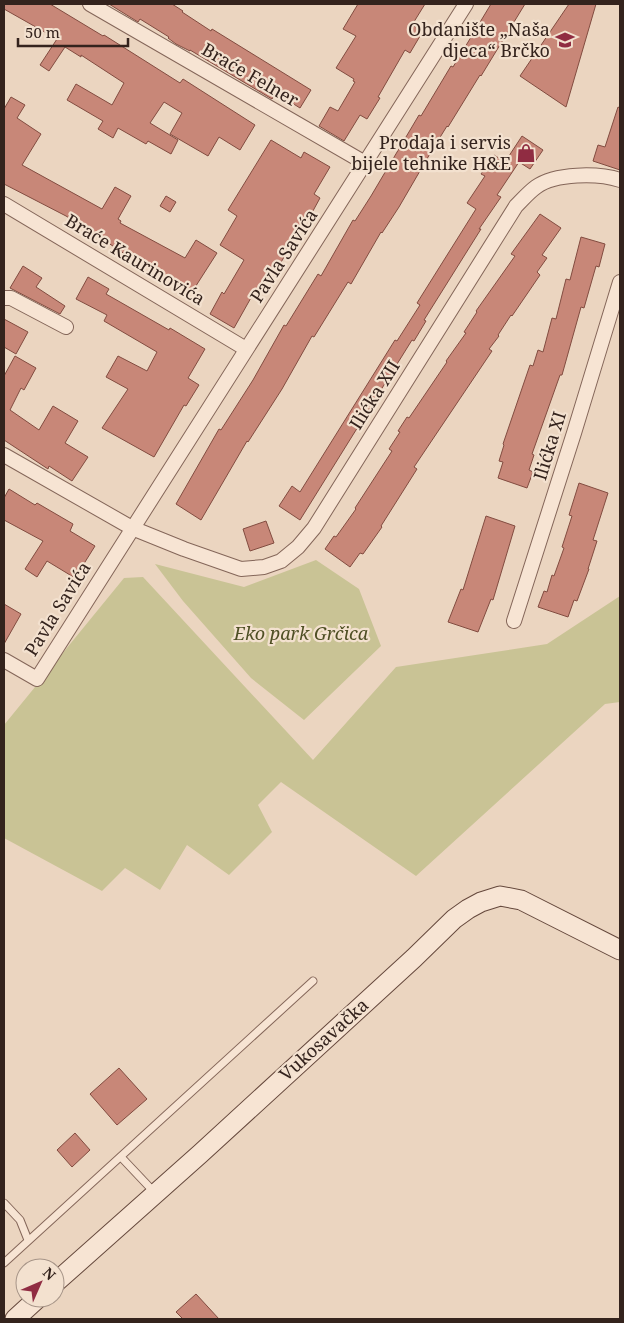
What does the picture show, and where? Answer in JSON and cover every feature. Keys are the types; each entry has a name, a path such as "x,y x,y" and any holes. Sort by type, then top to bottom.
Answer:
{"street":[{"name":"Braće Felner","path":"90,4 365,163"},
{"name":"Pavla Savića","path":"4,660 37,679 464,4"},
{"name":"Ilićka XII","path":"132,528 241,569 264,567 281,561 298,547 314,528 516,206 537,186 563,176 612,177 620,180"},
{"name":"Braće Kaurinovića","path":"4,204 246,349"},
{"name":"Ilićka XI","path":"514,621 620,282"},
{"path":"4,298 11,298 66,327"},
{"path":"4,455 132,528"},
{"name":"Vukosavačka","path":"65,1274 200,1154 454,919 481,902 500,896 521,900 620,950"},
{"path":"15,1319 27,1308"}],"lane":[{"path":"4,1262 313,981"},
{"path":"120,1157 155,1193"},
{"path":"4,1202 20,1220 28,1240"}],"green space":[{"name":"Eko park Grčica","path":"316,560 359,589 381,646 304,720 251,678 183,601 155,564 244,587"},
{"path":"143,577 313,760 396,667 547,644 620,596 620,702 605,704 416,876 281,782 258,805 272,832 229,875 187,845 160,890 125,868 102,891 4,838 4,725 124,578"}],"building":[{"path":"4,4 50,4 104,35 180,83 183,79 255,125 240,150 219,137 208,156 170,134 182,113 164,102 150,123 178,140 171,154 148,141 146,144 118,128 113,138 98,129 103,121 67,100 76,84 112,105 124,83 81,55 81,57 65,47 49,71 40,65 57,39 4,9"},
{"path":"109,4 172,4 211,31 212,29 311,90 300,108 276,93 272,99 190,50 176,44 169,37 140,19 138,22"},
{"path":"358,4 425,4 412,25 423,31 410,53 405,50 367,119 360,115 344,141 319,126 330,107 338,111 355,82 353,81 354,79 336,68 356,36 343,29"},
{"path":"491,4 525,4 481,76 447,126 399,207 381,232 351,284 348,282 314,337 312,336 282,389 247,441 201,520 176,504 219,429 221,430 253,380 284,325 286,326 318,274 321,276 353,220 355,221 371,196 419,115 421,116 451,66 453,67"},
{"name":"Obdanište „Naša djeca“ Brčko","path":"569,4 596,4 566,107 520,76"},
{"path":"11,97 25,105 17,118 41,134 22,165 102,209 115,187 131,196 118,219 121,221 120,223 185,258 196,240 217,253 192,292 116,249 66,216 4,184 4,109"},
{"path":"618,107 620,108 620,170 593,161 598,145 605,147"},
{"path":"522,136 543,150 530,169 519,162 497,195 501,197 479,229 481,229 424,320 426,321 414,341 412,340 300,520 279,506 292,486 300,492 395,340 397,341 420,305 417,303 476,209 467,203 485,176 481,174 494,155 505,162"},
{"path":"271,140 301,158 304,152 330,167 314,194 320,198 308,220 306,219 276,271 273,269 256,298 252,296 234,328 210,314 222,292 224,294 244,260 220,245 237,216 228,210"},
{"path":"166,196 176,202 170,212 160,206"},
{"path":"540,214 561,228 542,255 547,258 537,272 540,275 511,315 489,349 492,351 414,467 417,469 382,527 363,554 360,553 350,567 325,549 356,509 392,451 389,449 400,432 398,431 407,417 409,418 466,333 464,332 476,311 515,256 511,254"},
{"path":"581,237 605,244 599,267 596,266 584,308 581,307 562,375 560,375 532,454 534,455 529,470 533,472 527,488 498,478 503,462 499,461 530,365 533,366 538,350 543,352 552,318 556,319 566,279 570,280"},
{"path":"23,266 42,278 36,287 65,306 60,314 10,288"},
{"path":"88,277 109,289 106,294 205,349 188,378 199,385 186,406 184,405 154,457 102,428 128,389 106,377 118,356 147,371 157,352 104,321 107,315 76,299"},
{"path":"4,319 28,332 16,354 4,347"},
{"path":"15,356 36,368 24,390 21,388 10,410 39,430 53,406 78,421 65,443 88,457 72,481 49,466 48,469 4,440 4,376"},
{"path":"579,483 608,493 593,540 597,541 589,569 577,601 574,600 568,617 538,607 544,591 547,592 564,548 562,547 572,516 569,515"},
{"path":"9,489 35,505 37,503 73,524 70,531 95,546 75,578 47,561 37,577 25,569 43,541 4,520 4,498"},
{"path":"486,516 515,526 493,600 491,599 478,632 448,622 461,589 463,590"},
{"path":"266,521 274,543 250,551 243,529"},
{"path":"4,604 21,614 4,644"},
{"path":"119,1068 147,1099 117,1125 90,1094"},
{"path":"75,1133 90,1150 72,1167 57,1150"},
{"path":"196,1294 219,1319 183,1319 176,1312"}],"place":[{"name":"Obdanište „Naša djeca“ Brčko","path":"565,40"},
{"name":"Prodaja i servis bijele tehnike H&E","path":"526,153"}]}
